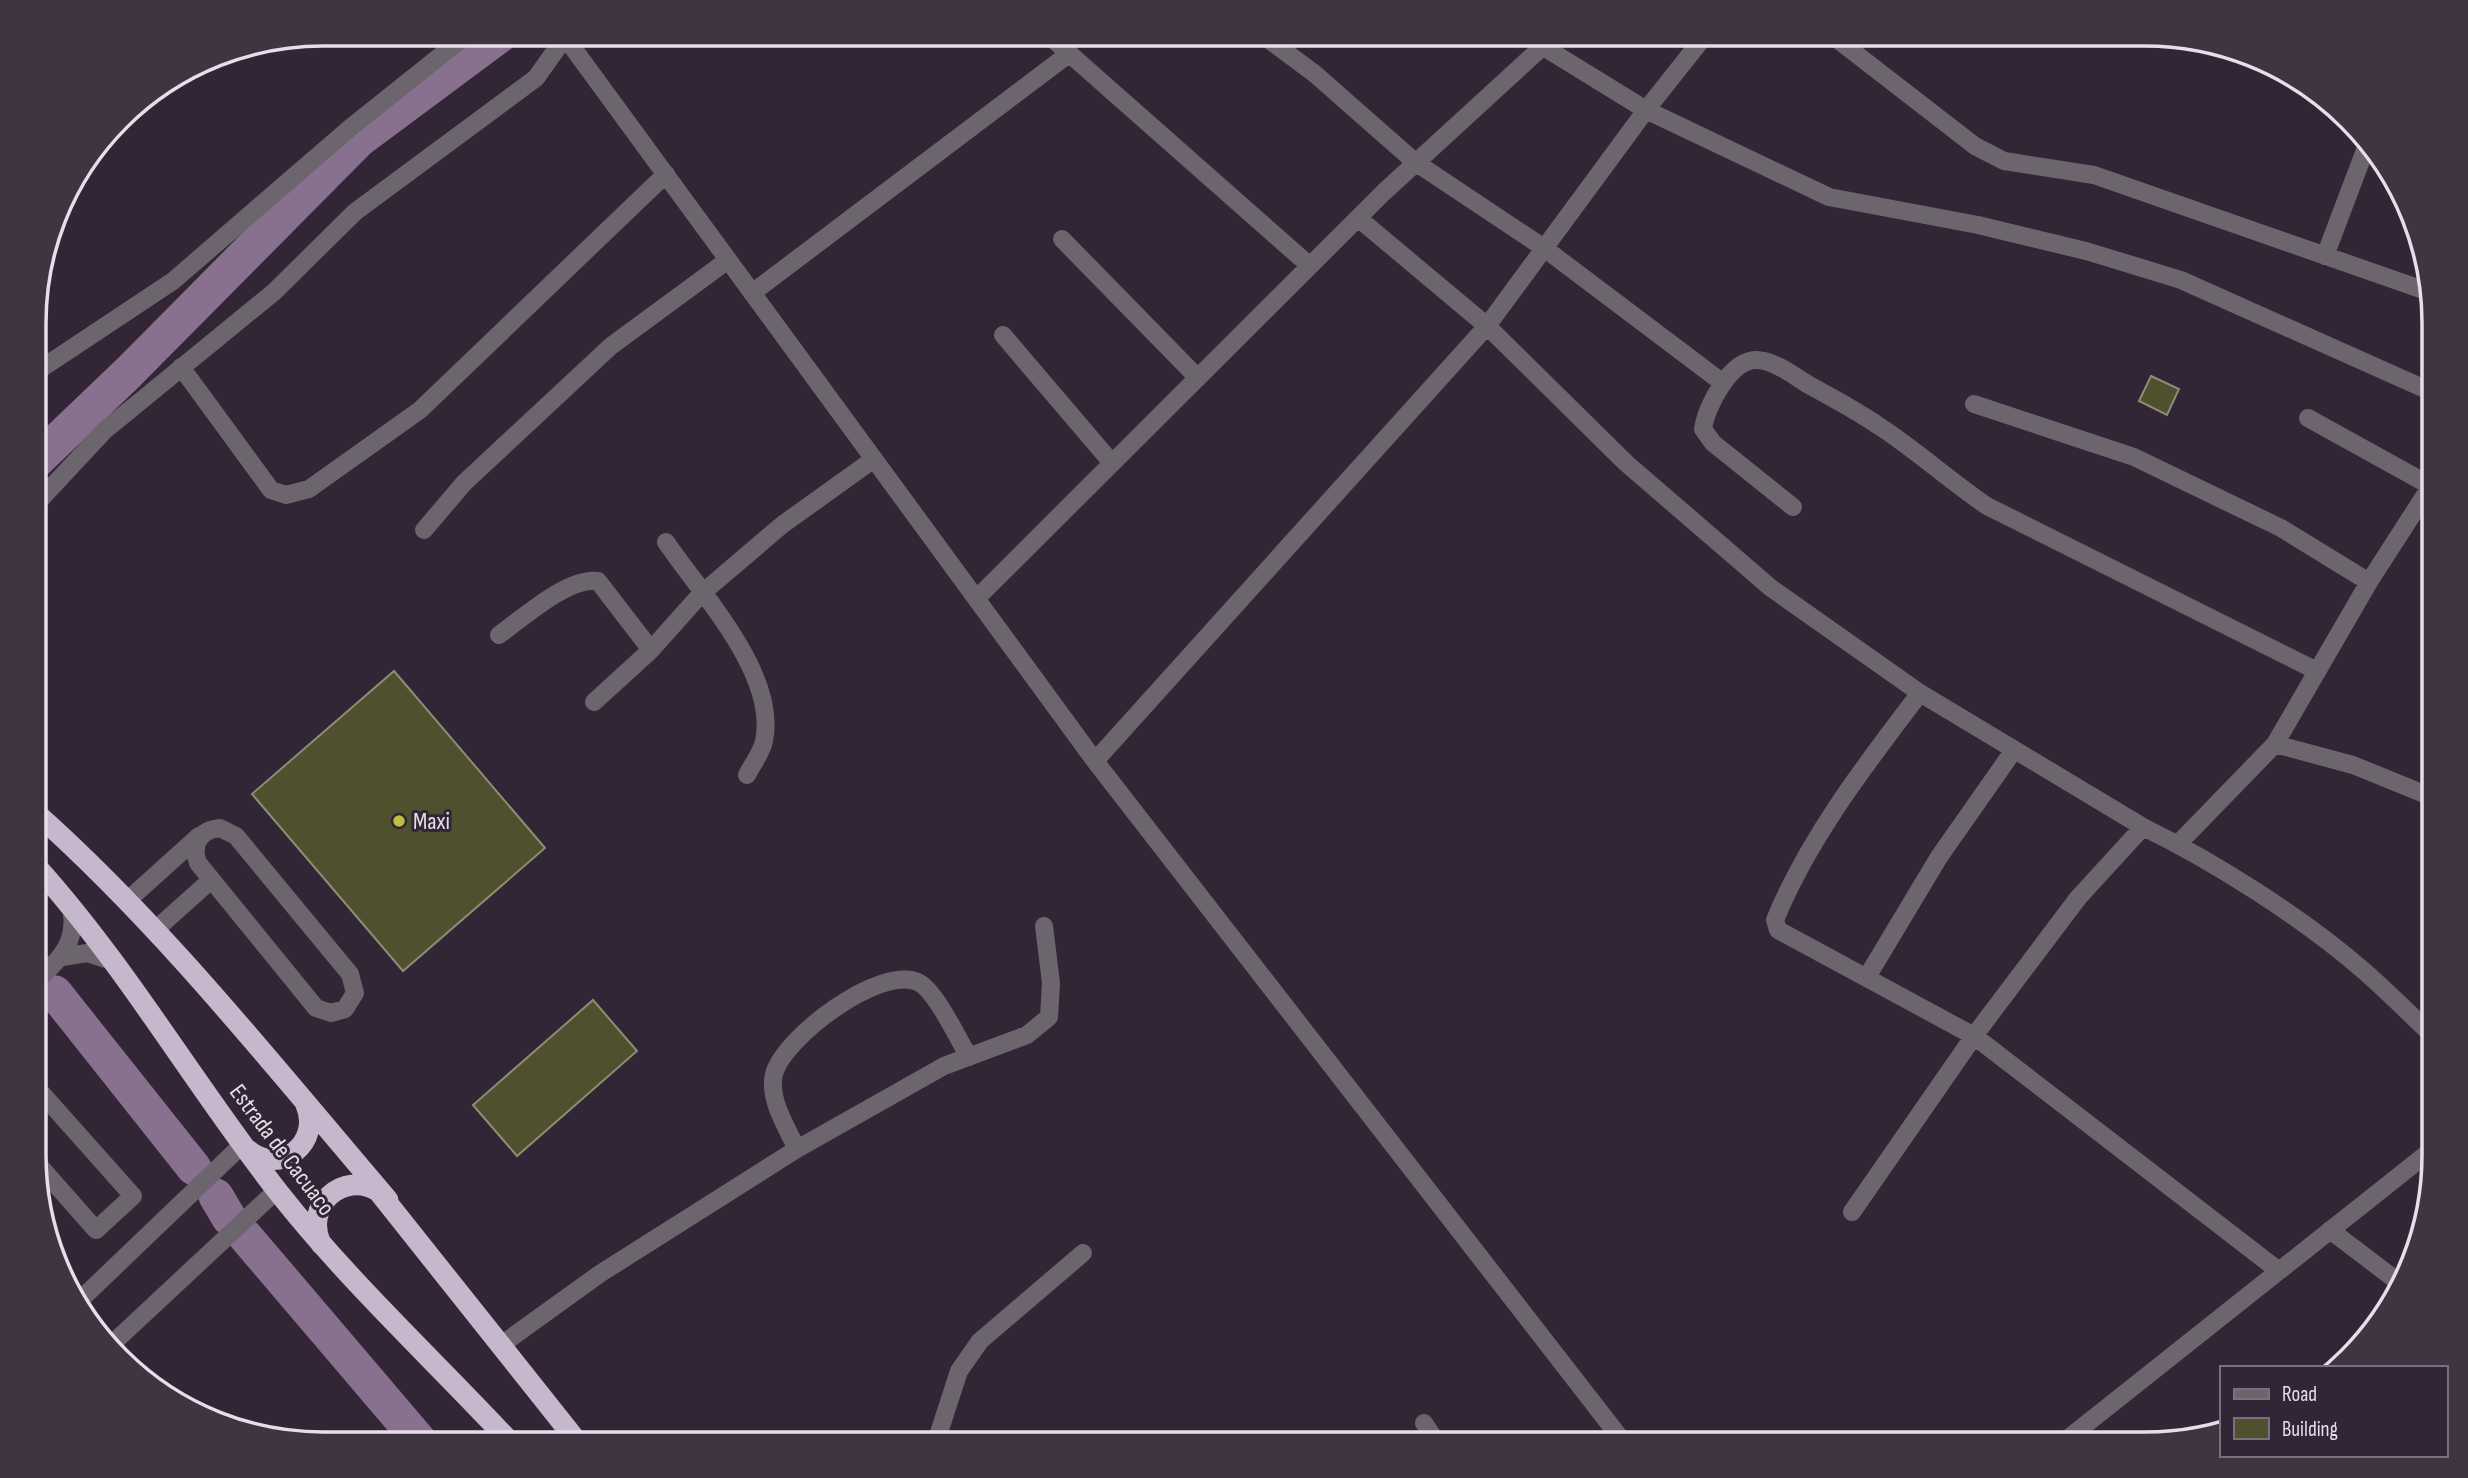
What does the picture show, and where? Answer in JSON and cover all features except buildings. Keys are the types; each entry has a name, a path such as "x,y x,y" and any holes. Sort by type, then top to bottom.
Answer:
{"highway":[{"name":"Estrada de Cacuaco","path":"46,822 93,864 302,1099 388,1200 570,1432"},
{"name":"Estrada de Cacuaco","path":"46,877 71,906 277,1190 325,1250 500,1432"},
{"path":"245,1146 256,1156 274,1160 291,1156 300,1148 309,1133 310,1121 302,1099"},
{"path":"325,1250 316,1225 321,1205 329,1195 346,1185 360,1184 373,1187 388,1200"}],"street":[{"path":"46,365 173,281 350,128 453,46"},
{"path":"46,493 104,431 274,292 355,212 536,78 560,46"},
{"path":"576,46 728,260 1095,761 1616,1432"},
{"path":"1062,46 1310,266"},
{"path":"1277,46 1315,74 1415,162 1544,248 1723,383"},
{"path":"1538,46 1646,110 1829,197 1978,225 2086,251 2181,280 2422,388"},
{"path":"976,599 1415,162 1544,46"},
{"path":"1095,761 1487,326 1646,110 1697,46"},
{"path":"1846,46 1975,146 2004,161 2094,175 2420,289"},
{"path":"752,293 1070,53"},
{"path":"2325,256 2364,153"},
{"path":"181,367 271,490 286,495 309,489 420,410 666,174"},
{"path":"1358,218 1487,326 1626,463 1771,588 1920,693 2143,827 2178,844 2284,912 2362,969 2422,1026"},
{"path":"1062,239 1198,378"},
{"path":"424,530 464,483 611,346 728,260"},
{"path":"1003,335 1112,463"},
{"path":"1793,508 1713,443 1703,429 1705,415 1723,383 1743,363 1756,360 1779,367 1880,426 1939,473 1987,506 2317,671"},
{"path":"1974,404 2134,457 2281,528 2369,582"},
{"path":"2308,418 2422,479"},
{"path":"594,702 651,650 701,594 782,525 874,459"},
{"path":"2178,844 2275,744 2369,582 2422,500"},
{"path":"666,542 739,643 765,704 764,743 747,775"},
{"path":"499,635 584,579 598,581 651,650"},
{"path":"1920,693 1858,775 1803,863 1775,920 1778,930 1974,1036 2279,1271"},
{"path":"2275,744 2353,765 2422,793"},
{"path":"1867,977 1939,856 2014,750"},
{"path":"1852,1212 1974,1036 2078,898 2143,827"},
{"path":"127,901 202,834 220,828 236,836 350,974 355,993 348,1007 331,1013 316,1007 211,880 195,856 196,844 202,834"},
{"path":"154,931 211,880"},
{"path":"62,957 72,932 71,906"},
{"path":"501,1345 601,1273 797,1149 944,1066 1027,1035 1049,1017 1051,984 1044,926"},
{"path":"46,972 62,957 74,953 87,953 112,961"},
{"path":"797,1149 775,1103 774,1075 784,1053 832,1010 877,983 906,980 927,989 969,1057"},
{"path":"46,1098 133,1196 96,1230 46,1173"},
{"path":"84,1296 214,1171 245,1146"},
{"path":"2076,1432 2422,1157"},
{"path":"116,1340 277,1190"},
{"path":"2330,1230 2394,1278"},
{"path":"938,1432 959,1371 980,1341 1083,1253"},
{"path":"1424,1423 1430,1432"}],"waterway":[{"path":"46,451 128,373 359,140 486,46"},
{"path":"55,993 194,1168"},
{"path":"216,1196 229,1218"},
{"path":"245,1236 412,1432"}],"place":[{"name":"Maxi","path":"399,821"}]}
